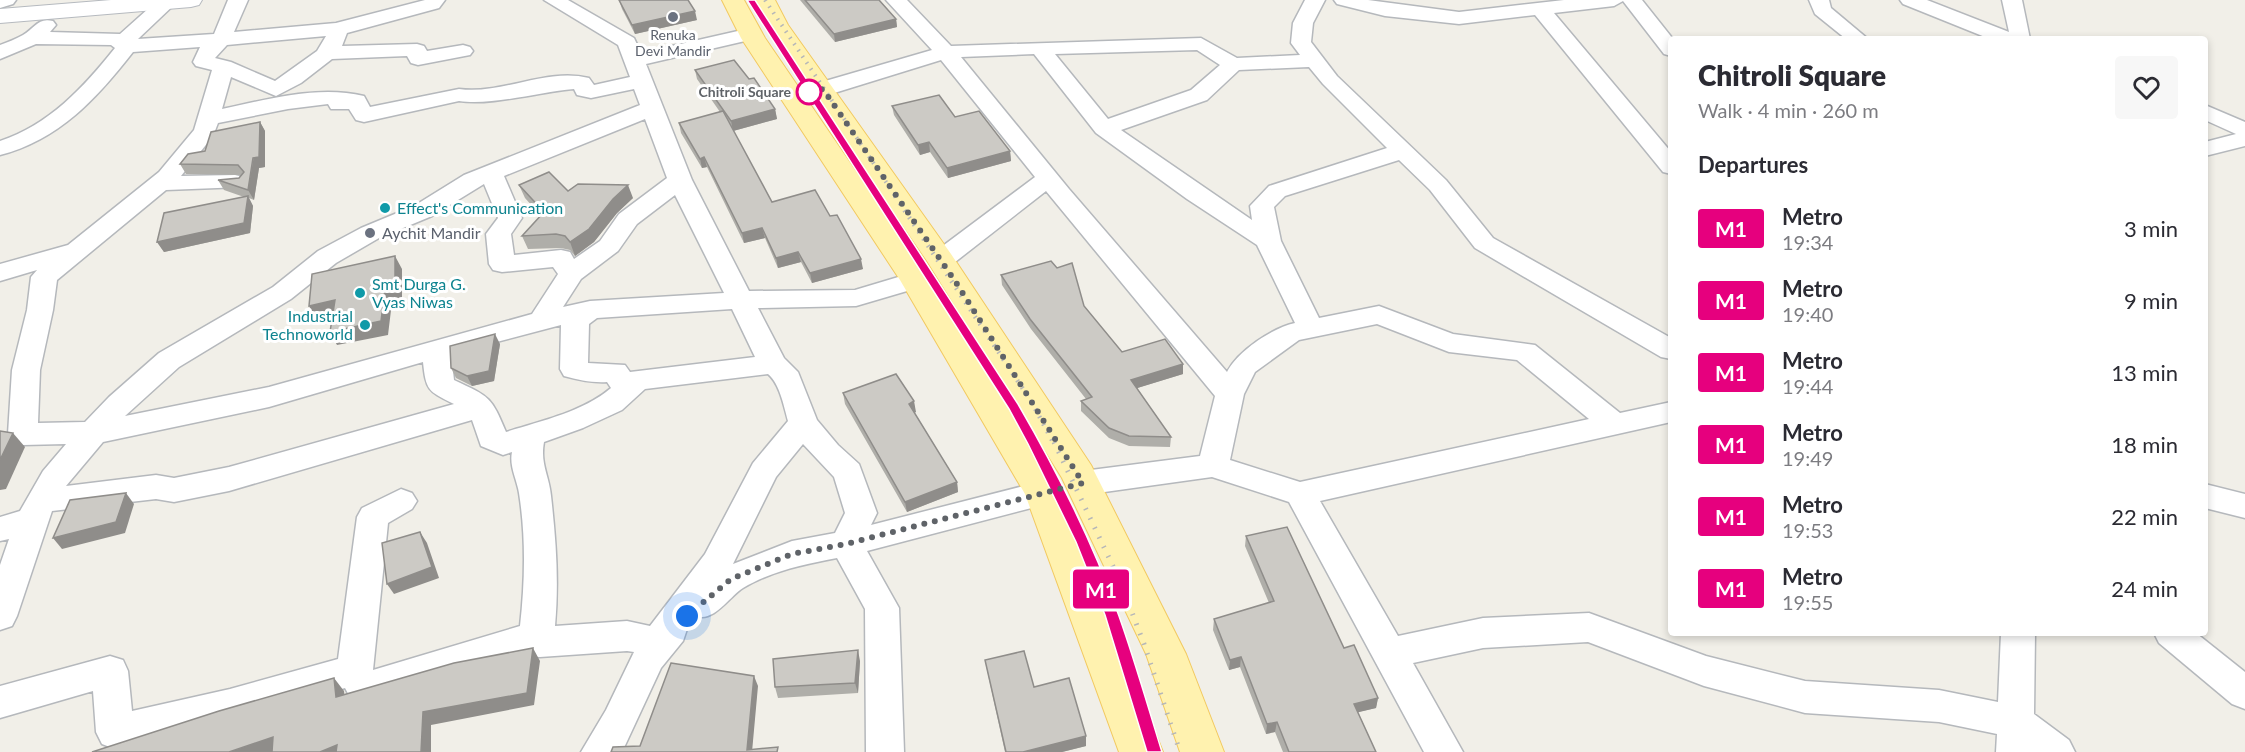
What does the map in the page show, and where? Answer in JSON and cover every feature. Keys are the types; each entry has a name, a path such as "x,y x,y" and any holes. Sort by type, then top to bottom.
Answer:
{"main road":[{"path":"733,0 750,34 915,280 1043,493 1141,752"},
{"path":"764,0 777,26 941,260 1083,483 1166,654 1202,752"},
{"path":"1043,493 1083,483"}],"street":[{"path":"0,2 6,0"},
{"path":"0,16 190,0"},
{"path":"238,0 221,40 206,52 203,62 224,66 276,90 328,53 338,34 338,29"},
{"path":"33,38 115,39 125,44 221,40 338,29 432,4 435,0"},
{"path":"554,0 627,42 680,180 773,364 784,372 795,396 803,423 827,453 848,472 861,513 846,544"},
{"path":"896,0 946,52 1048,178 1230,394"},
{"path":"1315,0 1303,23 1301,43 1330,80 1438,185 1484,243 1668,348"},
{"path":"1344,0 1385,10 1458,18 1614,0"},
{"path":"1632,0 1668,46"},
{"path":"1819,0 1822,10 1854,36"},
{"path":"1910,0 2002,36"},
{"path":"2012,0 2015,4 2020,36"},
{"path":"0,148 16,144 68,114 97,85 125,44 167,2"},
{"path":"1540,9 1668,163"},
{"path":"0,53 33,38 60,11"},
{"path":"0,616 36,510 54,479 119,404 170,360 282,293 327,257 370,232 423,212 472,180 491,173 642,83 750,34"},
{"path":"823,89 946,52 1201,44 1233,64 1314,61"},
{"path":"1040,49 1104,128 1195,194 1268,241"},
{"path":"328,53 417,51 418,59 463,51"},
{"path":"1104,128 1199,95 1233,64"},
{"path":"224,66 205,131 159,183 44,277 40,310 12,437 93,434 269,397 436,349 590,310 741,300 856,298 915,280"},
{"path":"208,119 288,102 337,97 339,104 356,101 364,115 459,96 465,98 507,94 541,86 582,82 585,90 591,92 642,83"},
{"path":"2208,113 2245,130"},
{"path":"2208,148 2245,139"},
{"path":"1311,329 1268,241 1262,206 1277,191 1403,152"},
{"path":"491,173 510,218 498,234 502,264 561,258 571,274"},
{"path":"941,260 1048,178"},
{"path":"541,321 571,274 609,246 628,219 680,180"},
{"path":"159,183 235,183"},
{"path":"0,273 81,247"},
{"path":"590,310 575,321 574,369 592,373 615,372 626,389"},
{"path":"1213,466 1230,394 1244,366 1291,333 1379,315 1449,343 1525,352 1614,424"},
{"path":"436,349 440,385 484,411 492,438 498,442 512,443 573,421 612,403 637,380 773,364"},
{"path":"0,529 36,510 156,487 174,490 229,479 480,407"},
{"path":"1083,483 1213,466 1300,494 1668,413"},
{"path":"600,752 615,734 646,662 658,642 717,564 764,471 803,423"},
{"path":"530,436 526,458 535,492 542,580 537,634 540,642"},
{"path":"658,642 731,579 792,554 846,544 1043,493"},
{"path":"1300,494 1444,752"},
{"path":"2208,497 2245,506"},
{"path":"401,501 373,517 354,670 364,688 515,641 540,642 627,636 658,642"},
{"path":"846,544 882,608 885,752"},
{"path":"1389,653 1483,633 1589,627 1704,670 1805,697 1939,706 2056,752"},
{"path":"2015,737 2018,636"},
{"path":"2175,636 2245,693"},
{"path":"0,702 110,671 115,732 230,705 354,670"}],"building":[{"path":"619,0 688,0 695,11 632,25"},
{"path":"805,0 879,0 896,19 834,34"},
{"path":"734,60 749,79 754,78 775,109 731,121 695,70"},
{"path":"939,95 955,117 979,111 1010,151 947,168 929,142 918,145 892,106"},
{"path":"723,111 772,202 815,190 830,216 837,215 861,259 810,273 798,252 776,258 762,228 742,233 704,157 700,159 679,123"},
{"path":"260,122 259,157 253,158 248,190 218,180 239,178 244,172 238,165 180,164 188,154 205,151 211,132"},
{"path":"549,172 568,191 578,184 628,185 613,199 589,229 570,242 565,236 556,234 522,236 544,212 519,185"},
{"path":"248,196 244,223 157,242 164,213"},
{"path":"395,256 395,286 385,289 381,321 330,332 335,300 309,306 312,274"},
{"path":"1051,261 1057,268 1072,263 1084,306 1122,352 1165,339 1183,364 1131,380 1171,437 1129,436 1109,428 1081,401 1092,397 1030,319 1001,275"},
{"path":"495,334 489,371 467,376 451,368 450,346"},
{"path":"896,374 914,401 909,404 957,482 905,502 843,393"},
{"path":"0,431 13,433 0,460"},
{"path":"126,493 116,522 53,538 70,500"},
{"path":"1287,527 1344,648 1354,645 1378,698 1354,704 1376,752 1289,752 1277,722 1267,724 1241,657 1230,660 1214,619 1274,601 1246,536"},
{"path":"420,532 432,567 387,584 382,543"},
{"path":"533,648 527,693 423,712 421,752 336,752 337,745 320,752 272,752 273,737 229,752 92,752 219,711 334,678 336,697 454,663"},
{"path":"858,650 855,683 775,687 773,659"},
{"path":"1024,651 1034,687 1069,678 1086,736 1023,752 1006,752 985,660"},
{"path":"671,663 754,676 747,750 778,747 777,752 611,752 613,747 640,746"}],"railway":[{"path":"751,0 878,197"},
{"path":"765,0 896,197"},
{"path":"877,196 1014,407 1034,444"},
{"path":"895,196 1031,401 1054,444"},
{"path":"1054,442 1120,581 1180,752"},
{"path":"1034,444 1067,510 1102,589 1154,752"}],"metro line":[{"name":"M1","path":"751,0 1014,407 1034,444 1082,542 1112,615 1154,752"}],"place":[{"name":"Renuka Devi Mandir","path":"673,17"},
{"name":"Chitroli Square","path":"809,92"},
{"name":"Effect's Communication","path":"385,208"},
{"name":"Aychit Mandir","path":"370,233"},
{"name":"Smt Durga G. Vyas Niwas","path":"360,293"},
{"name":"Industrial Technoworld","path":"365,325"}],"route":[{"path":"687,616 731,579 792,554 846,544 1083,483 955,281 871,157 823,89 809,92"}]}
